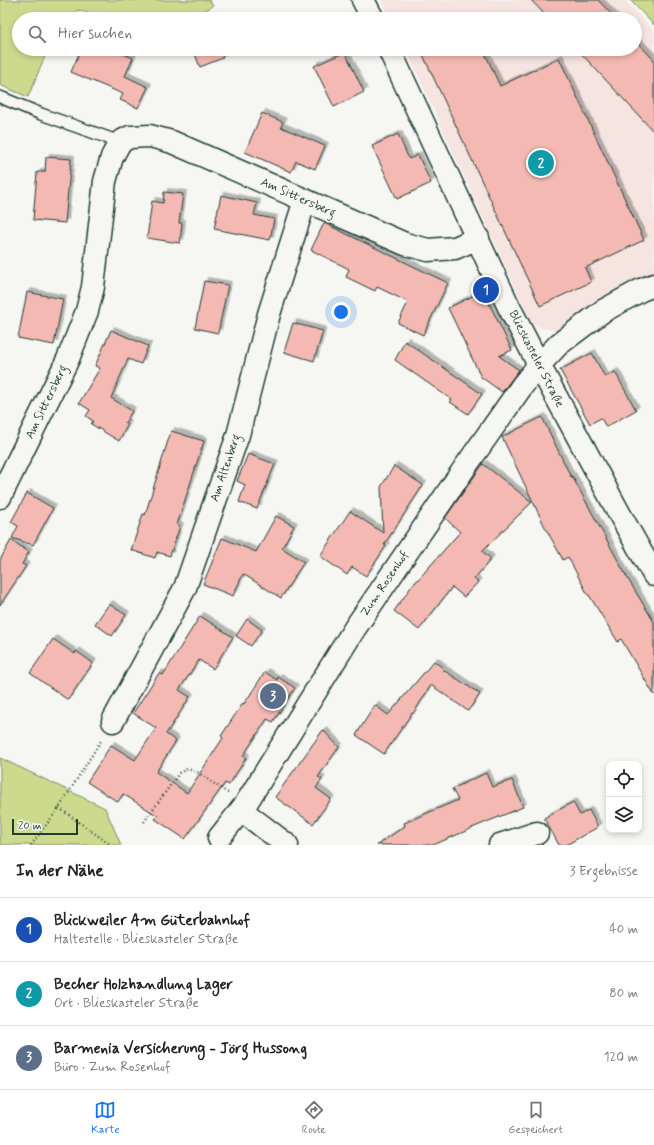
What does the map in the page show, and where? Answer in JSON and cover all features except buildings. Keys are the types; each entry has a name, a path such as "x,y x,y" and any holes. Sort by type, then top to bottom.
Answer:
{"street":[{"path":"362,0 369,12"},
{"name":"Blieskasteler Straße","path":"392,56 510,307 539,365 654,575"},
{"name":"Am Sittersberg","path":"0,497 68,359 87,311 93,287 105,181 112,157 120,142 130,136 150,136 172,142 405,244 428,250 455,248 478,238"},
{"name":"Am Altenberg","path":"113,721 185,588 238,435 269,314 305,200"},
{"name":"Zum Rosenhof","path":"217,842 243,807 355,628 522,386 559,344 603,311 654,285"},
{"path":"243,807 287,845"},
{"path":"500,845 537,833"}],"lane":[{"path":"0,97 41,114 120,142"}],"path":[{"path":"31,845 59,808 113,721"},
{"path":"144,822 179,773 187,769 197,772 243,807"},
{"path":"59,808 111,845"}],"shaded area":[{"path":"381,0 624,0 636,12 388,12"},
{"path":"642,19 654,31 654,279 570,325 554,330 541,328 530,320 409,56 642,56"}],"green space":[{"path":"0,0 209,0 213,5 204,12 84,12 78,10 76,12 12,12 12,56 45,56 28,97 0,85"},
{"path":"630,0 654,0 654,25 642,12"},
{"path":"0,758 105,808 121,845 0,845"}],"place":[{"name":"Becher Holzhandlung Lager","path":"541,163"},
{"name":"Blickweiler Am Güterbahnhof","path":"486,290"},
{"name":"Barmenia Versicherung - Jörg Hussong","path":"273,696"}]}
